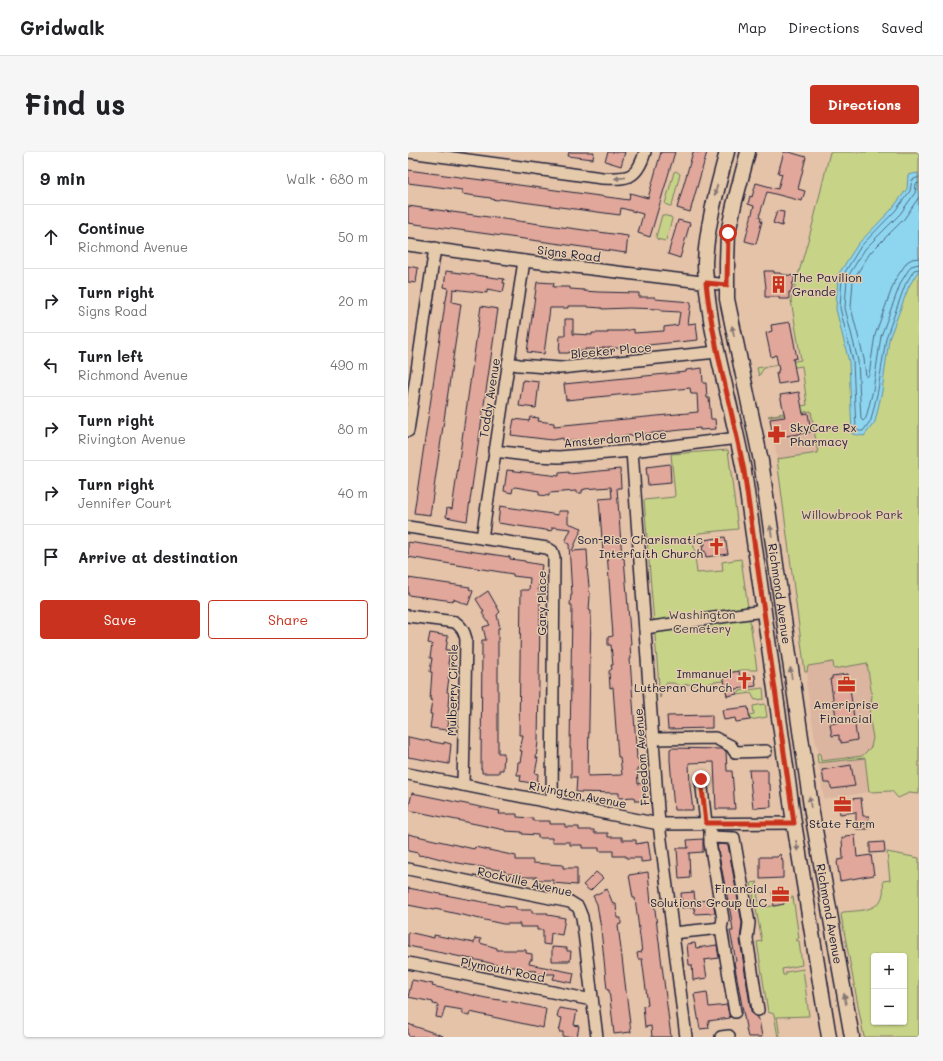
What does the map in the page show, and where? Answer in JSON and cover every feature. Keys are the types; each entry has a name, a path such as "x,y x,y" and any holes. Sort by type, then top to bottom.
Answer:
{"main road":[{"name":"Richmond Avenue","path":"727,152 714,200 707,235 705,264 706,283 717,352 738,438 744,471 794,823 829,1037"},
{"name":"Richmond Avenue","path":"748,152 728,233 727,285 730,317 752,414 760,461 812,814 852,1037"}],"street":[{"path":"409,152 619,179 634,174 641,165 644,152"},
{"name":"Signs Road","path":"408,244 524,261 727,285"},
{"path":"408,431 435,248"},
{"name":"Toddy Avenue","path":"482,538 524,261"},
{"name":"Bleeker Place","path":"508,364 560,368 717,352"},
{"name":"Amsterdam Place","path":"494,451 559,457 632,451 738,438"},
{"name":"Freedom Avenue","path":"632,451 659,824 686,1037"},
{"name":"Gary Place","path":"408,527 547,548 552,551 554,557 552,803"},
{"path":"645,628 763,611"},
{"name":"Mulberry Circle","path":"408,616 455,622 464,632 466,639 463,785"},
{"path":"653,739 715,738 731,746 735,752 766,751"},
{"name":"Rivington Avenue","path":"408,774 659,824 794,823"},
{"path":"701,779 723,919 720,928 735,1012"},
{"path":"710,837 734,838 749,923 747,939 758,1010"},
{"name":"Rockville Avenue","path":"408,869 570,902 578,907 582,917 597,1037"},
{"path":"673,933 720,928"},
{"name":"Plymouth Road","path":"408,963 592,1000"}],"shaded area":[{"path":"811,411 819,454 777,460 770,417"},
{"path":"833,662 834,668 867,663 872,696 869,715 873,738 871,747 864,754 869,792 824,799 817,754 819,753 816,745 806,682 808,681 808,666"}],"green space":[{"name":"Willowbrook Park","path":"830,152 919,152 919,794 909,793 898,798 892,791 869,792 865,758 818,763 817,754 820,753 821,761 862,756 871,747 873,738 869,715 872,696 867,663 834,669 833,662 808,666 807,672 805,672 777,459 818,453 811,411 768,416 794,411 796,407 807,405 802,366 789,368 784,364 766,367 759,376 757,368 801,360 791,300 813,223"},
{"path":"676,171 680,174 672,205 670,206 665,204 674,172"},
{"path":"662,215 671,217 672,219 665,241 657,239 656,237"},
{"name":"Washington Cemetery","path":"728,450 738,529 699,533 693,539 697,573 723,571 722,562 741,559 757,670 739,670 723,674 724,681 700,686 688,684 680,686 673,683 666,683 665,690 662,691 660,698 644,500 674,497 671,454"},
{"path":"763,688 764,699 755,700 751,693 738,695 740,691"},
{"path":"765,704 767,717 750,720 749,715 754,714 753,706"},
{"path":"887,852 919,858 919,1037 864,1037 841,915 843,912 867,909 878,903 882,898 883,881 890,880"},
{"path":"758,882 756,885 759,905 765,905 766,907 784,904 783,899 793,897 799,938 795,940 799,941 802,965 782,969 783,975 786,975 786,972 803,969 809,1016 777,1017 780,1037 778,1037 774,1014 768,1012 757,942 762,941 751,883"}],"water":[{"path":"918,173 919,270 909,286 889,339 882,391 875,422 864,436 852,434 849,362 836,309 838,275 858,244 892,209 907,189 908,175"}],"building":[{"path":"569,152 594,152 593,159 568,156"},
{"path":"608,152 625,152 621,166 605,161"},
{"path":"661,152 675,152 650,237 638,233 643,214 621,208 620,215 491,199 462,194 462,190 408,183 408,170 629,200 630,193 648,198"},
{"path":"693,152 707,152 690,212 677,208"},
{"path":"784,152 806,157 798,189 805,191 802,201 767,192 759,217 761,218 760,221 762,221 756,244 745,241 754,206 748,204 750,196 752,197 756,183 778,189 782,174 778,173"},
{"path":"408,206 628,236 626,253 408,223"},
{"path":"777,211 784,212 782,226 773,223"},
{"path":"678,220 690,223 680,258 668,254"},
{"path":"408,266 418,268 416,283 408,282"},
{"path":"446,271 504,279 503,283 505,283 503,292 487,289 487,293 453,289 452,302 461,304 430,515 414,513 448,288 444,287"},
{"name":"The Pavilion Grande","path":"764,271 774,271 774,273 794,276 791,292 789,292 789,299 765,297 766,288"},
{"path":"537,282 554,283 553,287 570,287 570,289 598,292 639,293 639,297 655,297 655,299 691,302 688,324 696,323 698,340 618,348 585,349 585,351 559,353 560,336 565,336 565,319 573,319 573,334 592,335 592,333 608,333 608,331 624,331 634,329 634,333 664,331 664,327 678,325 680,312 661,311 661,309 602,309 588,306 568,306 568,308 550,308 544,354 527,352"},
{"path":"481,306 498,309 467,521 446,517 447,508 452,509"},
{"path":"790,322 797,358 793,359 797,381 778,384 776,373 778,373 779,370 776,355 771,357 766,333 772,331 771,325"},
{"path":"702,368 703,383 706,383 707,398 709,398 711,419 715,419 716,429 700,430 700,428 578,441 563,441 563,438 552,440 511,435 514,419 529,421 530,417 539,418 538,421 554,423 554,426 698,412 697,394 691,394 690,388 566,400 564,384 686,372 686,370"},
{"path":"523,380 539,382 536,408 519,406"},
{"path":"799,392 803,414 808,413 811,432 773,438 770,419 785,417 780,395"},
{"path":"670,464 671,483 648,485 646,467"},
{"path":"620,469 621,488 617,488 622,558 624,558 631,644 630,659 637,759 639,759 640,769 637,769 638,784 643,783 644,801 635,801 634,797 619,798 619,793 576,792 577,777 571,777 572,605 570,605 572,595 569,544 565,542 571,529 552,527 552,531 498,523 500,506 558,515 558,511 568,511 568,523 582,528 572,551 587,550 590,596 589,610 591,611 588,776 622,775 620,757 618,757 613,687 610,688 609,671 612,669 611,665 613,665 611,645 608,645 608,637 613,636 607,552 603,552 599,499 612,498 611,487 584,489 582,490 582,493 576,493 576,491 549,493 549,496 539,495 539,491 515,487 513,488 512,493 504,491 507,470 559,476 559,473 569,472 569,474"},
{"name":"Son-Rise Charismatic Interfaith Church","path":"725,537 728,554 706,557 705,551 703,552 702,545 705,545 704,540"},
{"path":"408,542 510,557 510,559 542,565 538,590 540,590 540,619 538,742 536,758 538,758 535,773 538,774 537,784 520,781 521,775 517,775 518,762 520,762 522,751 520,751 523,735 519,735 521,590 529,590 530,578 408,557"},
{"path":"408,578 470,587 469,589 473,591 468,605 453,599 453,601 408,595"},
{"path":"488,591 500,612 497,615 500,628 498,628 498,753 504,753 503,770 499,770 499,773 482,773 481,769 482,640 486,640 483,627 490,625 482,613 484,612 476,599"},
{"path":"430,633 448,636 446,650 450,650 448,664 450,665 447,692 449,693 449,707 447,720 449,721 447,730 430,728 432,714 430,714 432,700 430,700 432,672 430,672 432,658 430,658 432,644 428,643"},
{"path":"739,671 740,677 755,675 756,686 736,689 737,694 727,696 723,674"},
{"path":"848,674 857,740 841,743 841,740 839,740 839,735 832,736 830,724 837,723 830,679 832,679 832,676"},
{"path":"748,707 750,720 736,722 735,718 724,720 722,710"},
{"path":"712,715 712,728 668,729 667,716"},
{"path":"408,737 451,744 449,764 408,757"},
{"path":"670,749 721,749 726,751 727,771 732,771 735,809 716,809 714,762 689,763 693,810 674,810 670,760"},
{"path":"851,765 855,786 832,789 829,783 824,783 822,770"},
{"path":"749,770 768,770 771,807 753,808"},
{"path":"412,793 500,811 499,814 517,814 517,817 533,818 533,821 550,821 550,824 565,824 565,827 579,827 579,830 594,830 594,833 608,833 608,837 622,837 622,840 636,840 636,844 648,842 651,861 641,862 641,858 613,856 613,851 599,851 599,848 582,848 582,845 570,845 570,842 552,842 552,838 538,838 538,835 505,831 408,810"},
{"path":"861,798 863,816 869,816 868,829 856,829 856,812 840,814 838,800"},
{"path":"408,834 474,849 475,847 516,856 516,860 533,860 533,863 563,865 563,868 577,868 577,885 553,883 553,880 537,880 537,877 521,877 521,874 505,874 505,871 452,862 426,855 418,855 418,853 408,851"},
{"path":"855,835 857,857 871,855 874,875 840,881 837,862 838,860 843,859 842,838 845,838 845,836"},
{"path":"703,839 703,852 689,853 690,878 679,879 677,848 688,848 687,840"},
{"path":"884,842 885,852 870,853 870,843"},
{"path":"717,845 728,845 742,923 740,940 751,1011 757,1019 759,1019 762,1037 748,1037 747,1033 734,962 736,961 730,931 733,931 731,916"},
{"path":"780,854 783,862 783,878 760,879 760,857 777,857"},
{"path":"596,872 603,878 590,891 583,885"},
{"path":"648,872 651,903 654,902 671,1037 652,1037 651,1026 645,1027 643,1006 648,1005 642,959 638,959 637,953 642,952 635,898 633,898 629,875"},
{"path":"408,888 499,906 516,907 516,910 532,910 532,913 548,913 548,915 565,918 562,935 551,933 550,945 543,944 543,930 537,930 537,927 520,927 520,924 503,924 435,909 408,905"},
{"path":"607,889 613,904 616,904 617,918 621,918 621,924 618,925 631,1032 614,1034 609,990 607,990 601,929 597,904 593,896"},
{"path":"784,890 786,898 783,899 784,904 774,906 772,892"},
{"path":"694,892 695,901 713,900 715,913 695,914 694,907 682,908 681,893"},
{"path":"408,932 434,938 434,935 474,943 475,938 481,939 480,943 497,948 497,950 526,950 526,953 532,954 532,960 530,960 529,964 574,973 572,983 553,979 555,974 536,974 536,971 520,970 520,967 504,967 408,946"},
{"path":"695,943 696,948 717,945 719,958 704,960 707,978 693,980 692,965 689,965 687,944"},
{"path":"552,947 567,948 567,951 571,951 570,961 552,961"},
{"path":"412,980 486,998 546,1009 543,1028 470,1012 469,1016 462,1014 463,1010 445,1007 442,1018 436,1017 438,1005 433,1004 433,1002 408,997"},
{"path":"707,992 709,1007 727,1005 730,1018 708,1021 709,1028 700,1029 694,994"},
{"path":"559,1008 577,1011 574,1025 579,1026 577,1037 563,1037 563,1032 559,1032 562,1018 557,1017"},
{"path":"408,1024 443,1036 443,1037 408,1037"}],"place":[{"name":"The Pavilion Grande","path":"779,284"},
{"name":"SkyCare Rx Pharmacy","path":"777,434"},
{"name":"Son-Rise Charismatic Interfaith Church","path":"716,546"},
{"name":"Immanuel Lutheran Church","path":"745,680"},
{"name":"Ameriprise Financial","path":"846,685"},
{"name":"State Farm","path":"842,804"},
{"name":"Financial Solutions Group LLC","path":"780,895"}],"route":[{"path":"701,779 706,823 794,823 744,471 738,438 717,352 706,283 727,285 726,262 728,233"}]}
